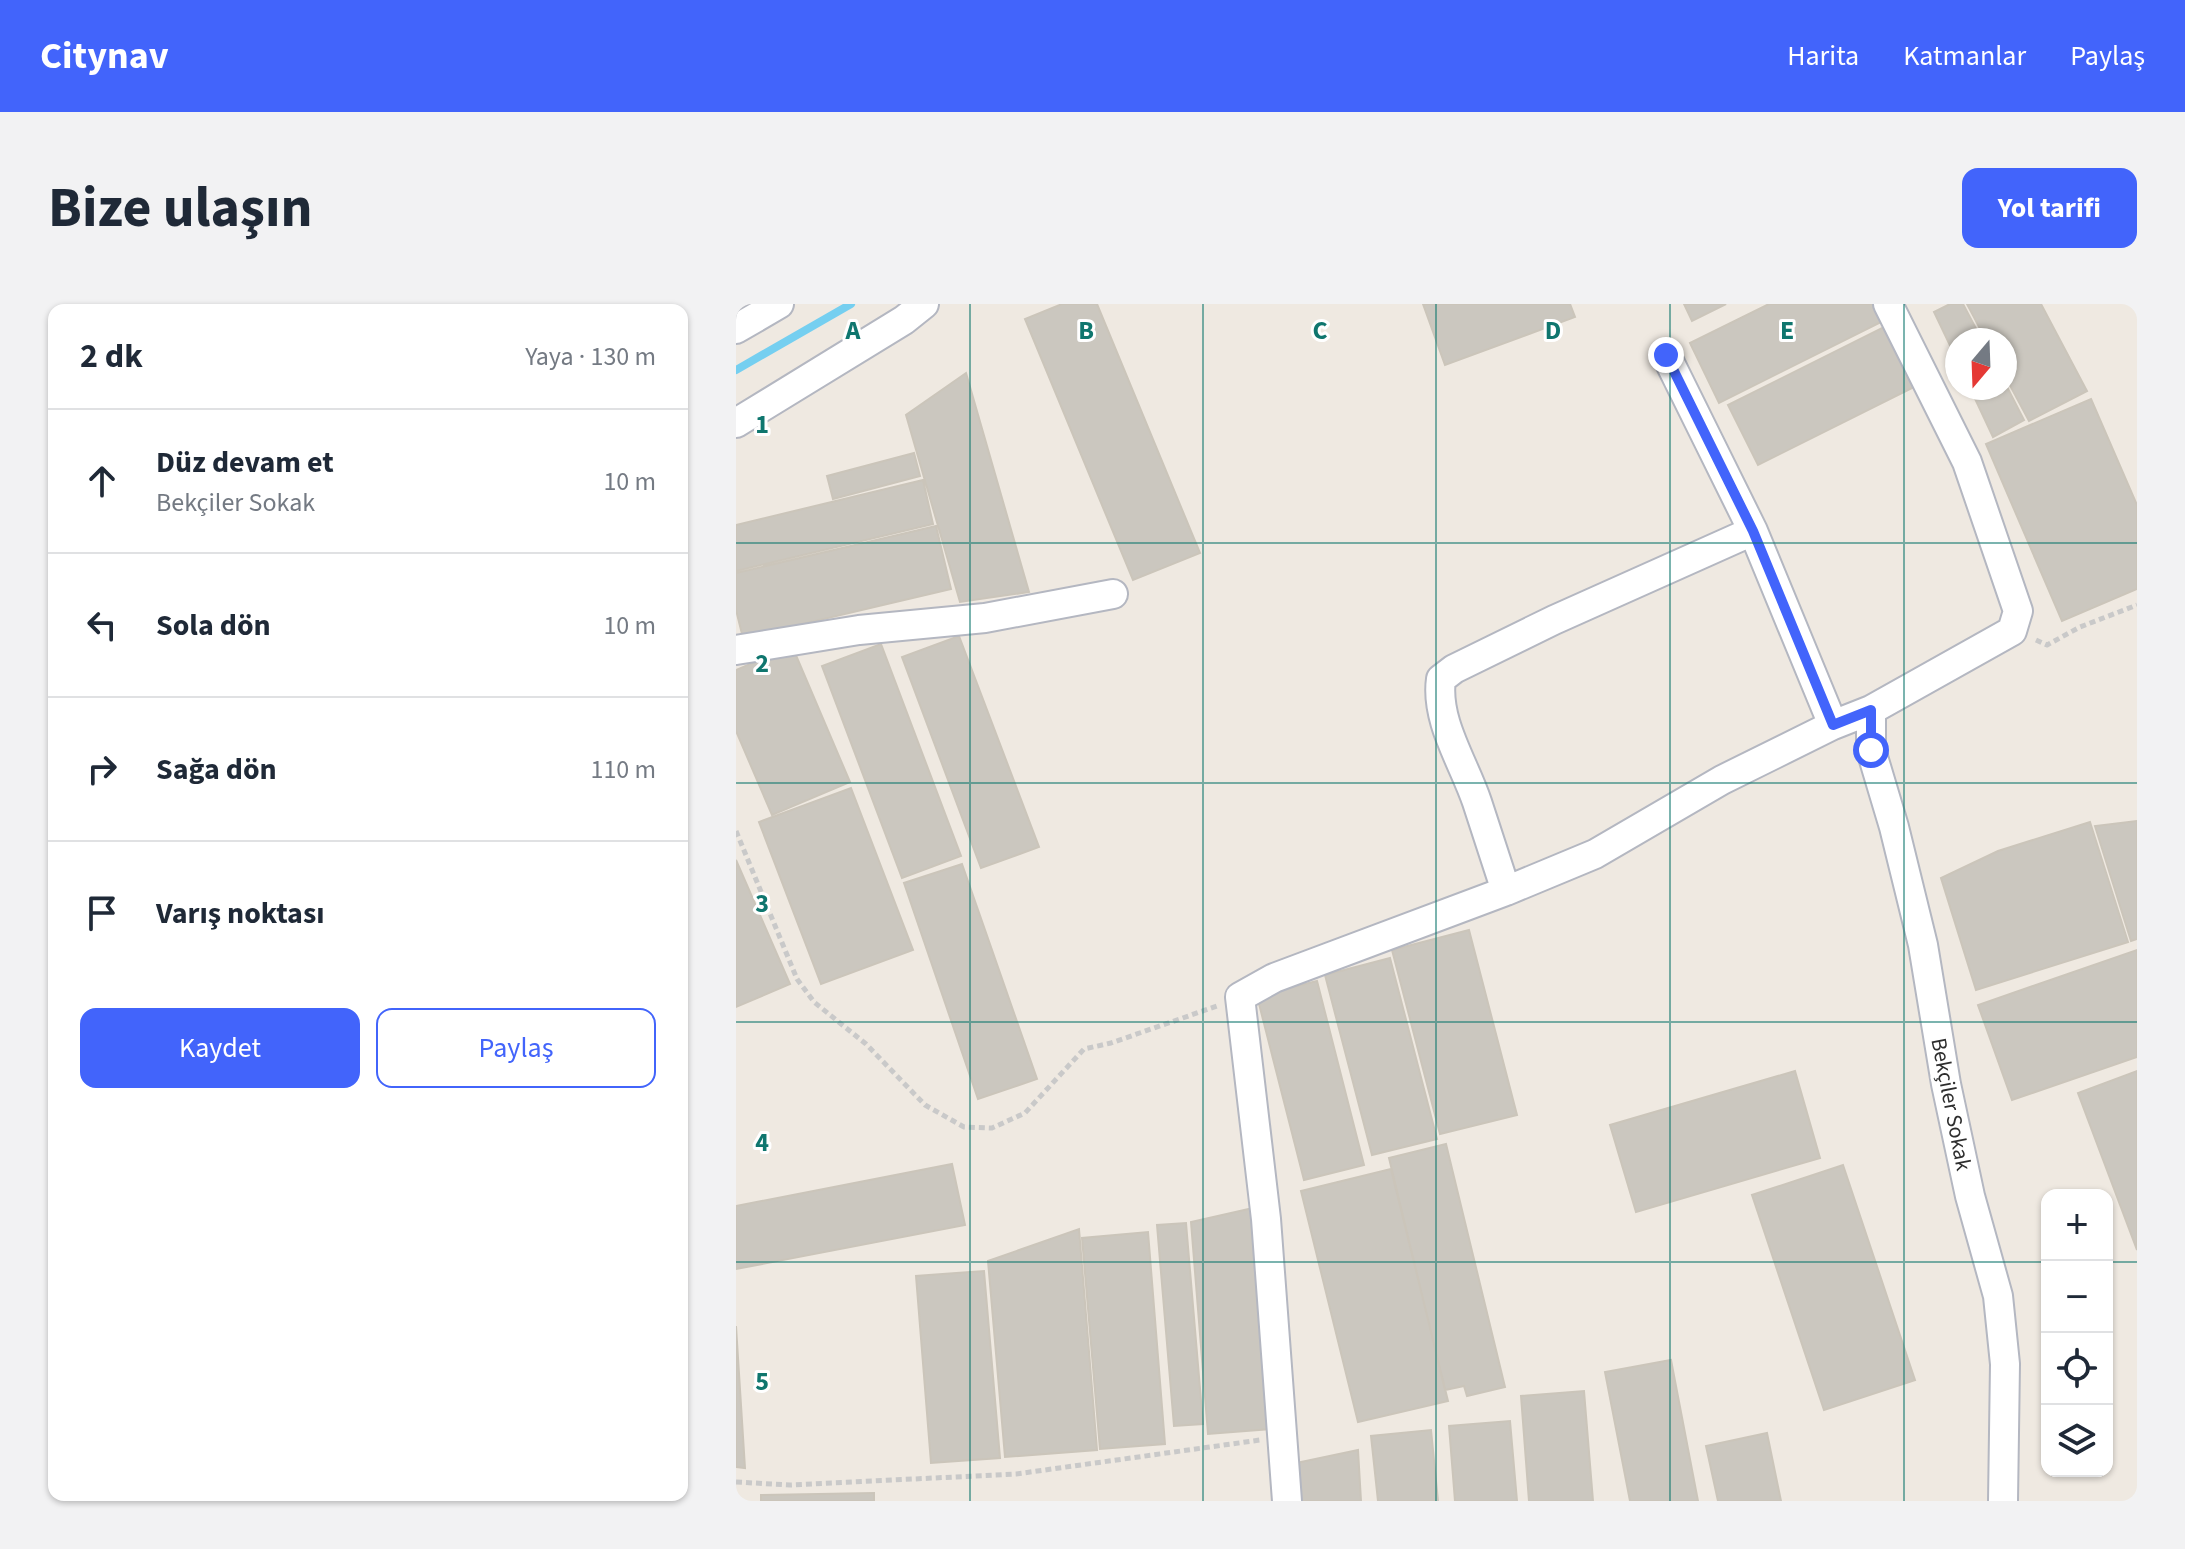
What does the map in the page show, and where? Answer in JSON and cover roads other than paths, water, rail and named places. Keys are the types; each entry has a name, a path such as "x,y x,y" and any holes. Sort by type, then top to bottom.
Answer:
{"street":[{"path":"736,329 779,304"},
{"path":"736,423 924,304"},
{"path":"1287,1501 1266,1219 1240,997 1274,978 1506,891 1595,854 1722,780 1833,725 1871,710 2012,631 2018,611 1967,462 1888,304"},
{"path":"1666,355 1753,531 1833,725"},
{"path":"1506,891 1477,800 1442,711 1439,695 1441,679 1454,669 1554,620 1753,531"},
{"path":"736,650 859,630 985,618 1113,594"},
{"name":"Bekçiler Sokak","path":"1871,710 1871,750 1923,945 1946,1084 1967,1182 1998,1296 2005,1364 2003,1501"}],"waterway":[{"path":"736,370 851,304"}]}
